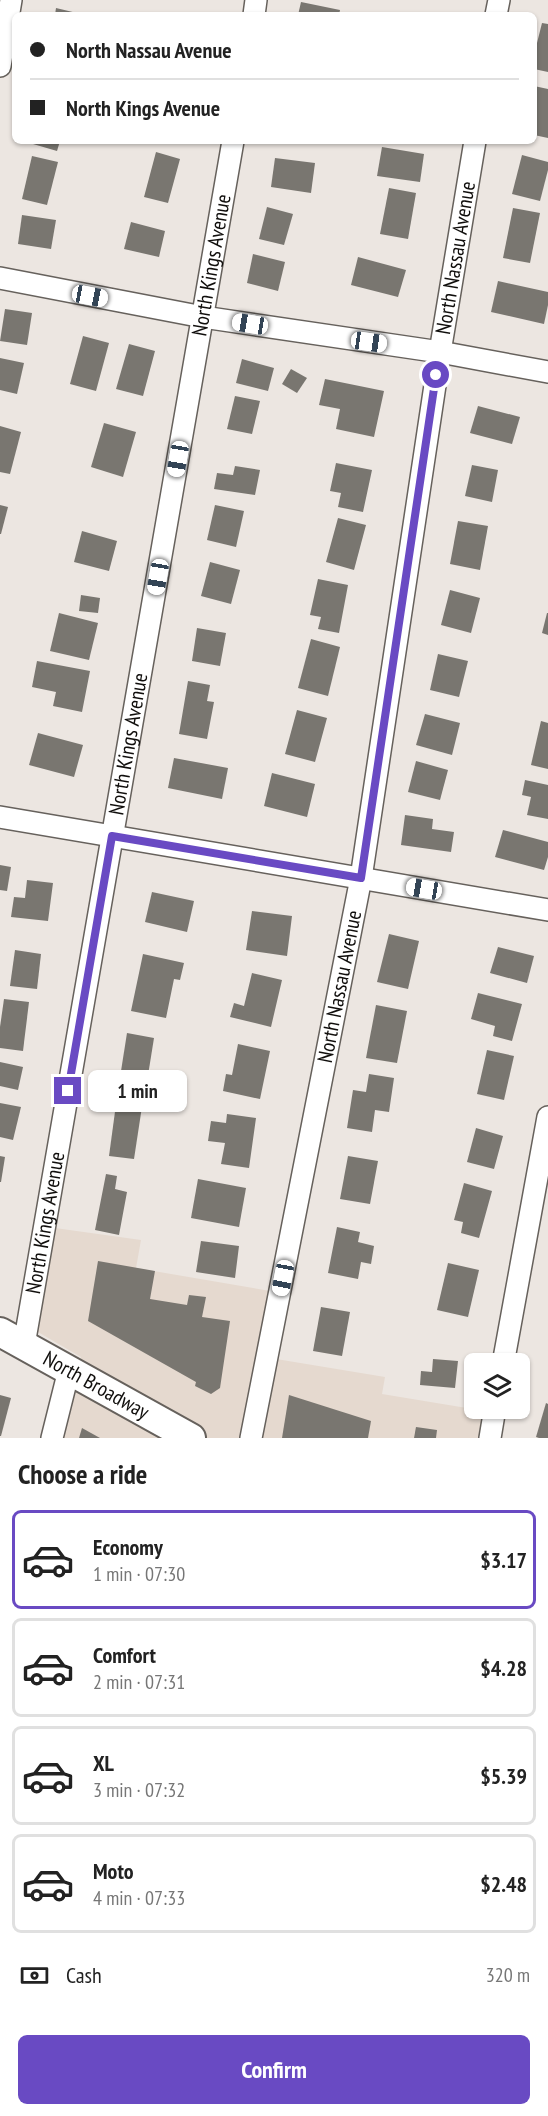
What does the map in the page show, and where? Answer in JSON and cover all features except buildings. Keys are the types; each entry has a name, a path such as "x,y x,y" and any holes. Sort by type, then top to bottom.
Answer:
{"main road":[{"name":"North Broadway","path":"12,1339 191,1438"}],"street":[{"path":"0,66 11,0"},
{"name":"North Kings Avenue","path":"12,1339 112,836 232,144"},
{"name":"North Nassau Avenue","path":"251,1438 361,878 440,352 475,144"},
{"path":"0,278 203,317 440,352 548,372"},
{"path":"0,817 548,910"},
{"path":"505,1353 548,1117"},
{"path":"52,1438 69,1370"},
{"path":"490,1438 493,1419"}],"shaded area":[{"path":"55,1228 141,1240 136,1268 270,1291 258,1356 385,1377 382,1394 464,1408 464,1419 502,1419 499,1438 60,1438 81,1357 38,1332"}],"route":[{"path":"68,1091 112,836 361,878 436,375"}]}
